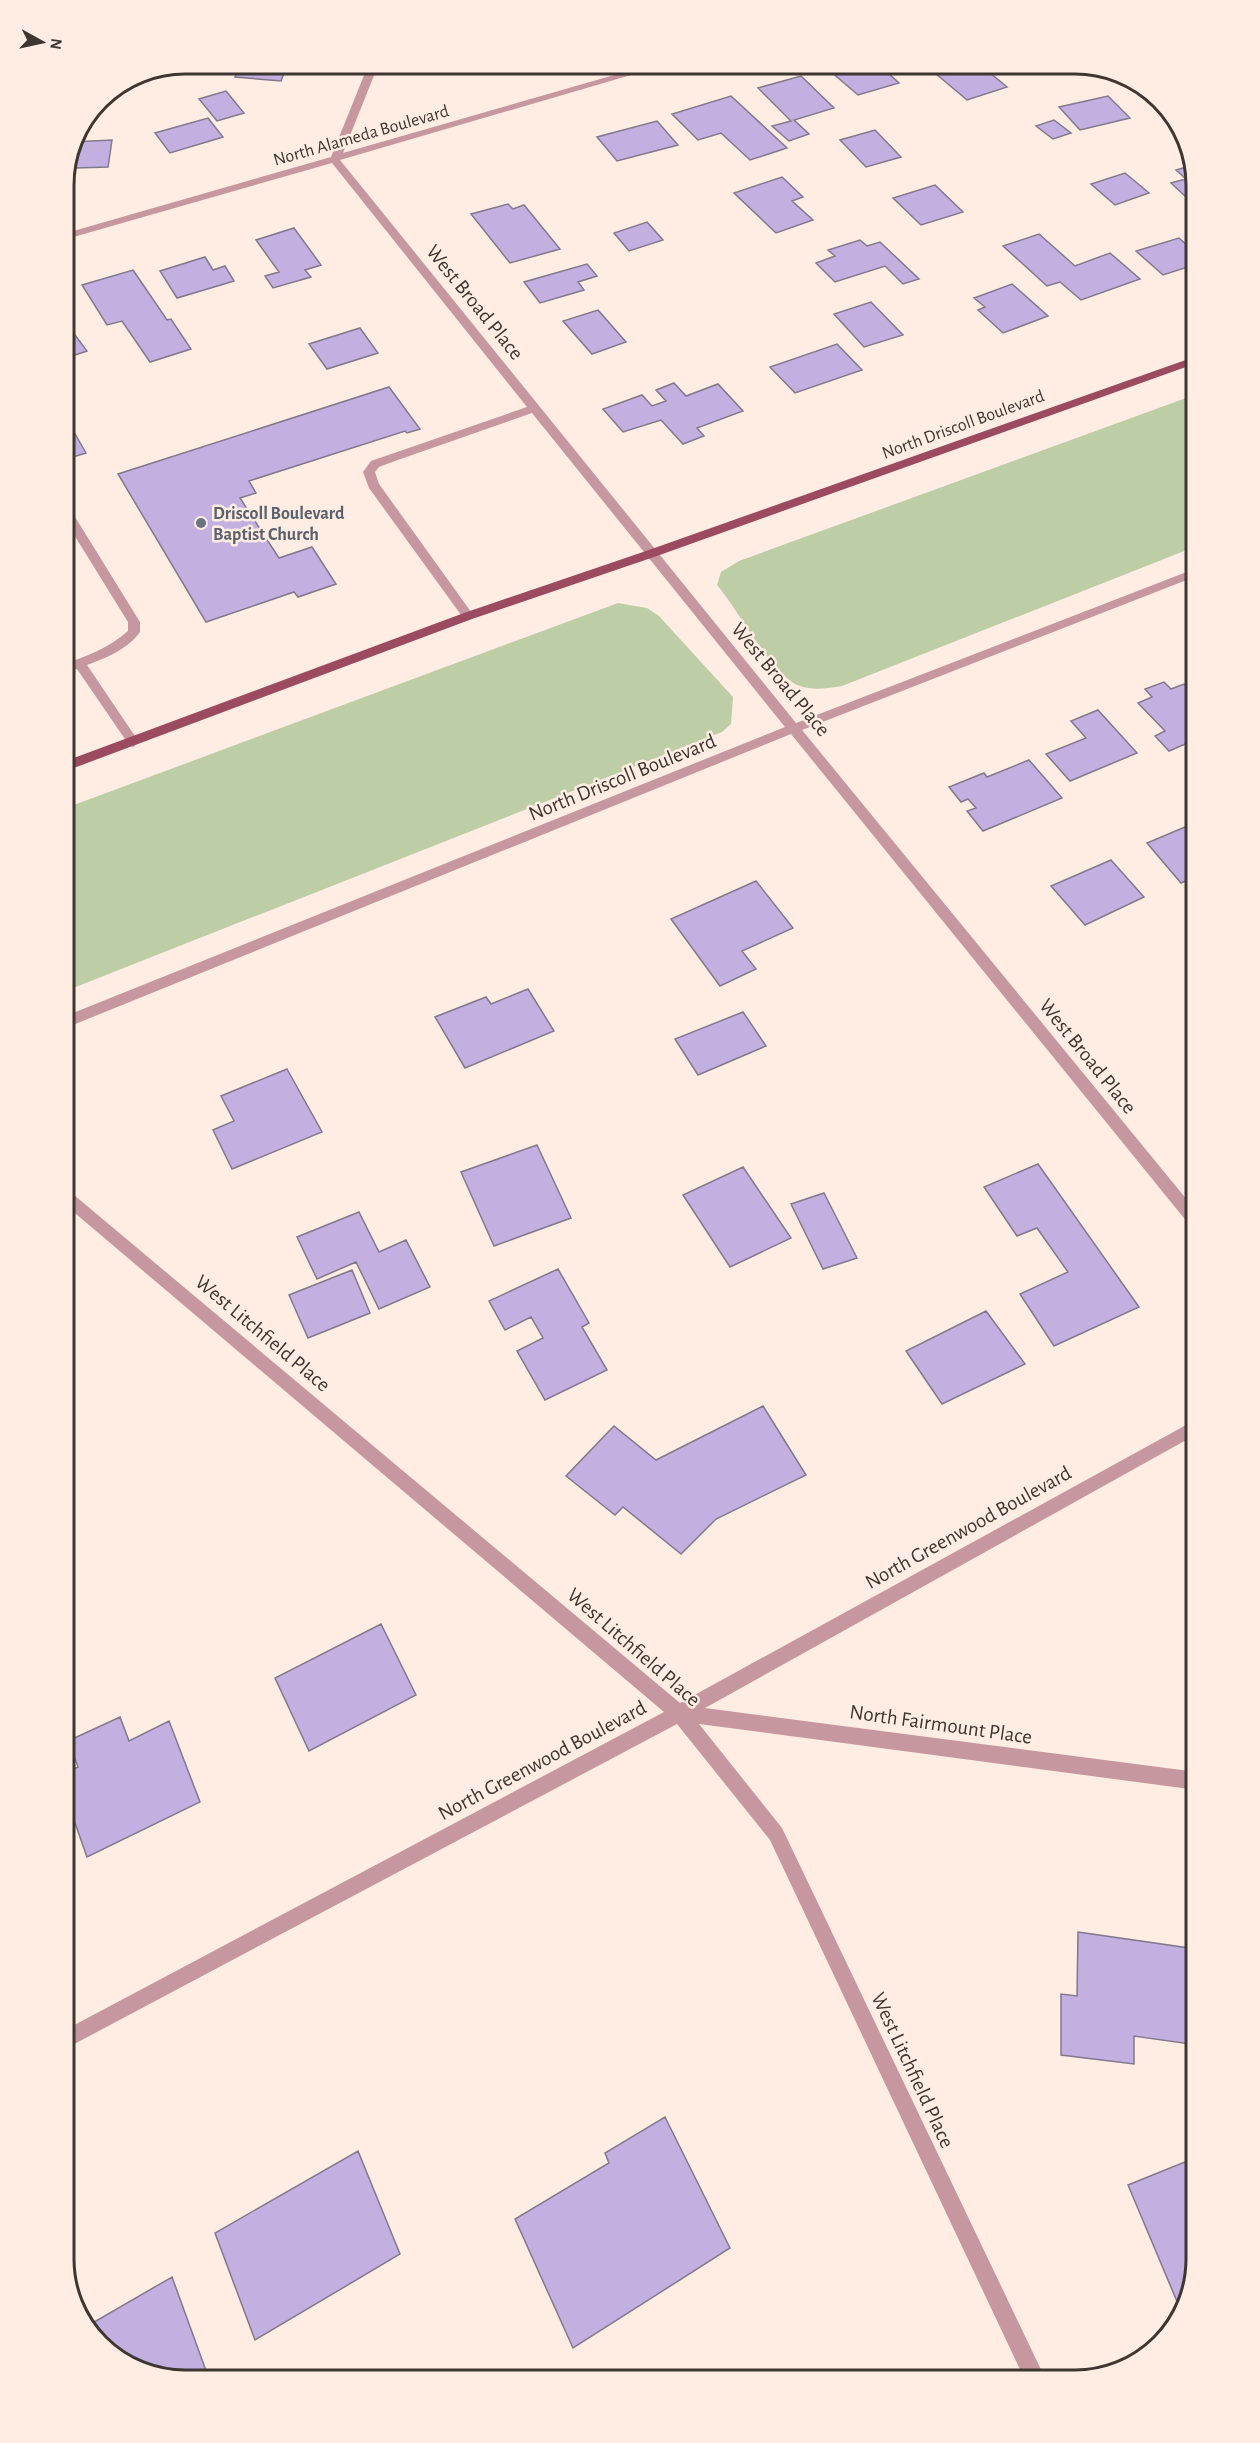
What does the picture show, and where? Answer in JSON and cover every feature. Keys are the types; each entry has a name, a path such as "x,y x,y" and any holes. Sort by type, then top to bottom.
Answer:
{"main road":[{"name":"North Driscoll Boulevard","path":"74,763 468,616 650,554 1186,363"}],"street":[{"path":"334,160 369,74"},
{"name":"North Alameda Boulevard","path":"74,234 629,74"},
{"name":"West Broad Place","path":"334,160 650,554 795,728 1186,1208"},
{"path":"468,616 373,485 369,472 375,464 533,409"},
{"path":"74,525 134,622 134,632 126,641 74,666"},
{"name":"North Driscoll Boulevard","path":"74,1019 795,728 1186,576"},
{"path":"80,664 133,742"},
{"name":"West Litchfield Place","path":"74,1203 679,1713 776,1834 1031,2370"},
{"name":"North Greenwood Boulevard","path":"74,2034 679,1713 1186,1432"},
{"name":"North Fairmount Place","path":"679,1713 1186,1780"}],"green space":[{"path":"1186,398 1186,550 842,686 821,689 800,686 790,680 768,657 717,585 721,572 739,561"},
{"path":"618,603 647,608 659,616 733,697 731,724 722,732 74,988 74,805"}],"building":[{"path":"236,74 284,74 281,81 235,77"},
{"path":"834,74 889,74 899,83 858,95"},
{"path":"936,74 991,74 1007,87 967,100"},
{"path":"801,76 834,108 794,120 809,134 789,141 772,126 791,121 758,88"},
{"path":"226,91 244,113 217,121 199,99"},
{"path":"731,96 787,148 750,160 721,133 698,140 672,114"},
{"path":"1108,96 1130,118 1080,130 1059,107"},
{"path":"208,118 223,137 170,153 155,133"},
{"path":"1054,120 1071,133 1053,139 1036,126"},
{"path":"657,121 678,145 617,161 597,137"},
{"path":"875,130 901,157 866,167 840,140"},
{"path":"112,140 108,167 75,168 82,141"},
{"path":"1185,167 1186,179 1176,170"},
{"path":"1125,173 1149,193 1115,205 1091,184"},
{"path":"782,177 803,197 792,201 813,220 776,233 734,193"},
{"path":"1186,179 1186,197 1171,183"},
{"path":"935,185 963,212 921,225 893,198"},
{"path":"508,204 513,209 524,205 560,249 510,263 471,214"},
{"path":"647,222 663,240 629,251 614,233"},
{"path":"294,228 321,265 305,270 311,277 273,288 265,276 279,272 256,240"},
{"path":"1039,234 1075,266 1110,253 1140,279 1081,300 1060,282 1047,286 1003,246"},
{"path":"1179,238 1186,244 1186,268 1163,275 1136,251"},
{"path":"860,240 867,246 880,242 919,279 903,284 885,266 835,282 816,263 835,256 828,250"},
{"path":"205,257 213,270 225,266 234,281 177,298 160,271"},
{"path":"587,264 597,276 578,282 584,290 540,303 524,282"},
{"path":"133,270 167,320 171,319 191,349 150,362 122,321 107,325 82,285"},
{"path":"1012,284 1048,316 1003,333 978,310 985,307 974,298"},
{"path":"871,302 903,335 864,347 834,314"},
{"path":"598,310 626,342 592,354 563,321"},
{"path":"360,328 378,353 327,369 309,344"},
{"path":"74,335 75,335 87,351 74,355"},
{"path":"837,344 862,370 795,393 770,367"},
{"path":"674,383 686,396 718,384 743,411 697,428 704,436 683,444 661,420 623,432 603,409 642,395 652,406 666,401 656,390"},
{"name":"Driscoll Boulevard Baptist Church","path":"389,387 420,429 407,433 405,431 249,481 256,493 240,498 279,558 312,547 336,584 298,597 294,592 206,622 118,474"},
{"path":"74,432 86,453 74,457"},
{"path":"1164,682 1171,689 1184,684 1186,686 1186,744 1169,751 1155,736 1165,731 1138,703 1152,697 1145,689"},
{"path":"1098,710 1137,753 1070,781 1046,754 1086,738 1071,721"},
{"path":"1029,760 1062,798 983,831 967,811 976,808 968,799 961,802 949,787 984,773 987,777"},
{"path":"1186,827 1186,881 1181,883 1147,843"},
{"path":"1111,860 1144,897 1085,925 1051,886"},
{"path":"756,881 793,928 742,951 756,969 720,986 671,919"},
{"path":"528,989 554,1031 465,1068 435,1017 486,997 491,1004"},
{"path":"743,1012 766,1046 698,1075 675,1039"},
{"path":"287,1069 322,1132 232,1169 213,1130 234,1121 221,1096"},
{"path":"537,1145 571,1218 494,1246 461,1172"},
{"path":"1038,1164 1139,1307 1054,1346 1020,1294 1068,1272 1037,1228 1017,1236 984,1187"},
{"path":"743,1167 791,1238 730,1267 683,1195"},
{"path":"824,1193 857,1258 823,1269 791,1204"},
{"path":"359,1212 379,1252 406,1240 430,1287 379,1309 356,1262 317,1279 297,1237"},
{"path":"558,1269 589,1323 582,1327 607,1370 545,1400 517,1351 543,1338 531,1317 505,1330 489,1301"},
{"path":"352,1270 370,1313 308,1338 289,1295"},
{"path":"986,1311 1025,1364 942,1404 906,1351"},
{"path":"763,1406 806,1475 716,1519 681,1554 623,1507 615,1515 566,1476 614,1426 656,1460"},
{"path":"381,1624 416,1695 309,1751 275,1678"},
{"path":"120,1717 129,1741 169,1721 200,1802 87,1857 74,1820 74,1769 78,1767 74,1757 74,1738"},
{"path":"1078,1932 1186,1948 1186,2043 1134,2036 1134,2064 1061,2055 1061,1994 1077,1996"},
{"path":"665,2117 730,2248 573,2348 515,2219 609,2163 605,2153"},
{"path":"358,2151 400,2254 255,2340 215,2233"},
{"path":"1186,2161 1186,2273 1177,2302 1128,2185"},
{"path":"172,2277 205,2369 178,2369 149,2364 111,2342 94,2322"}],"place":[{"name":"Driscoll Boulevard Baptist Church","path":"201,523"}]}
